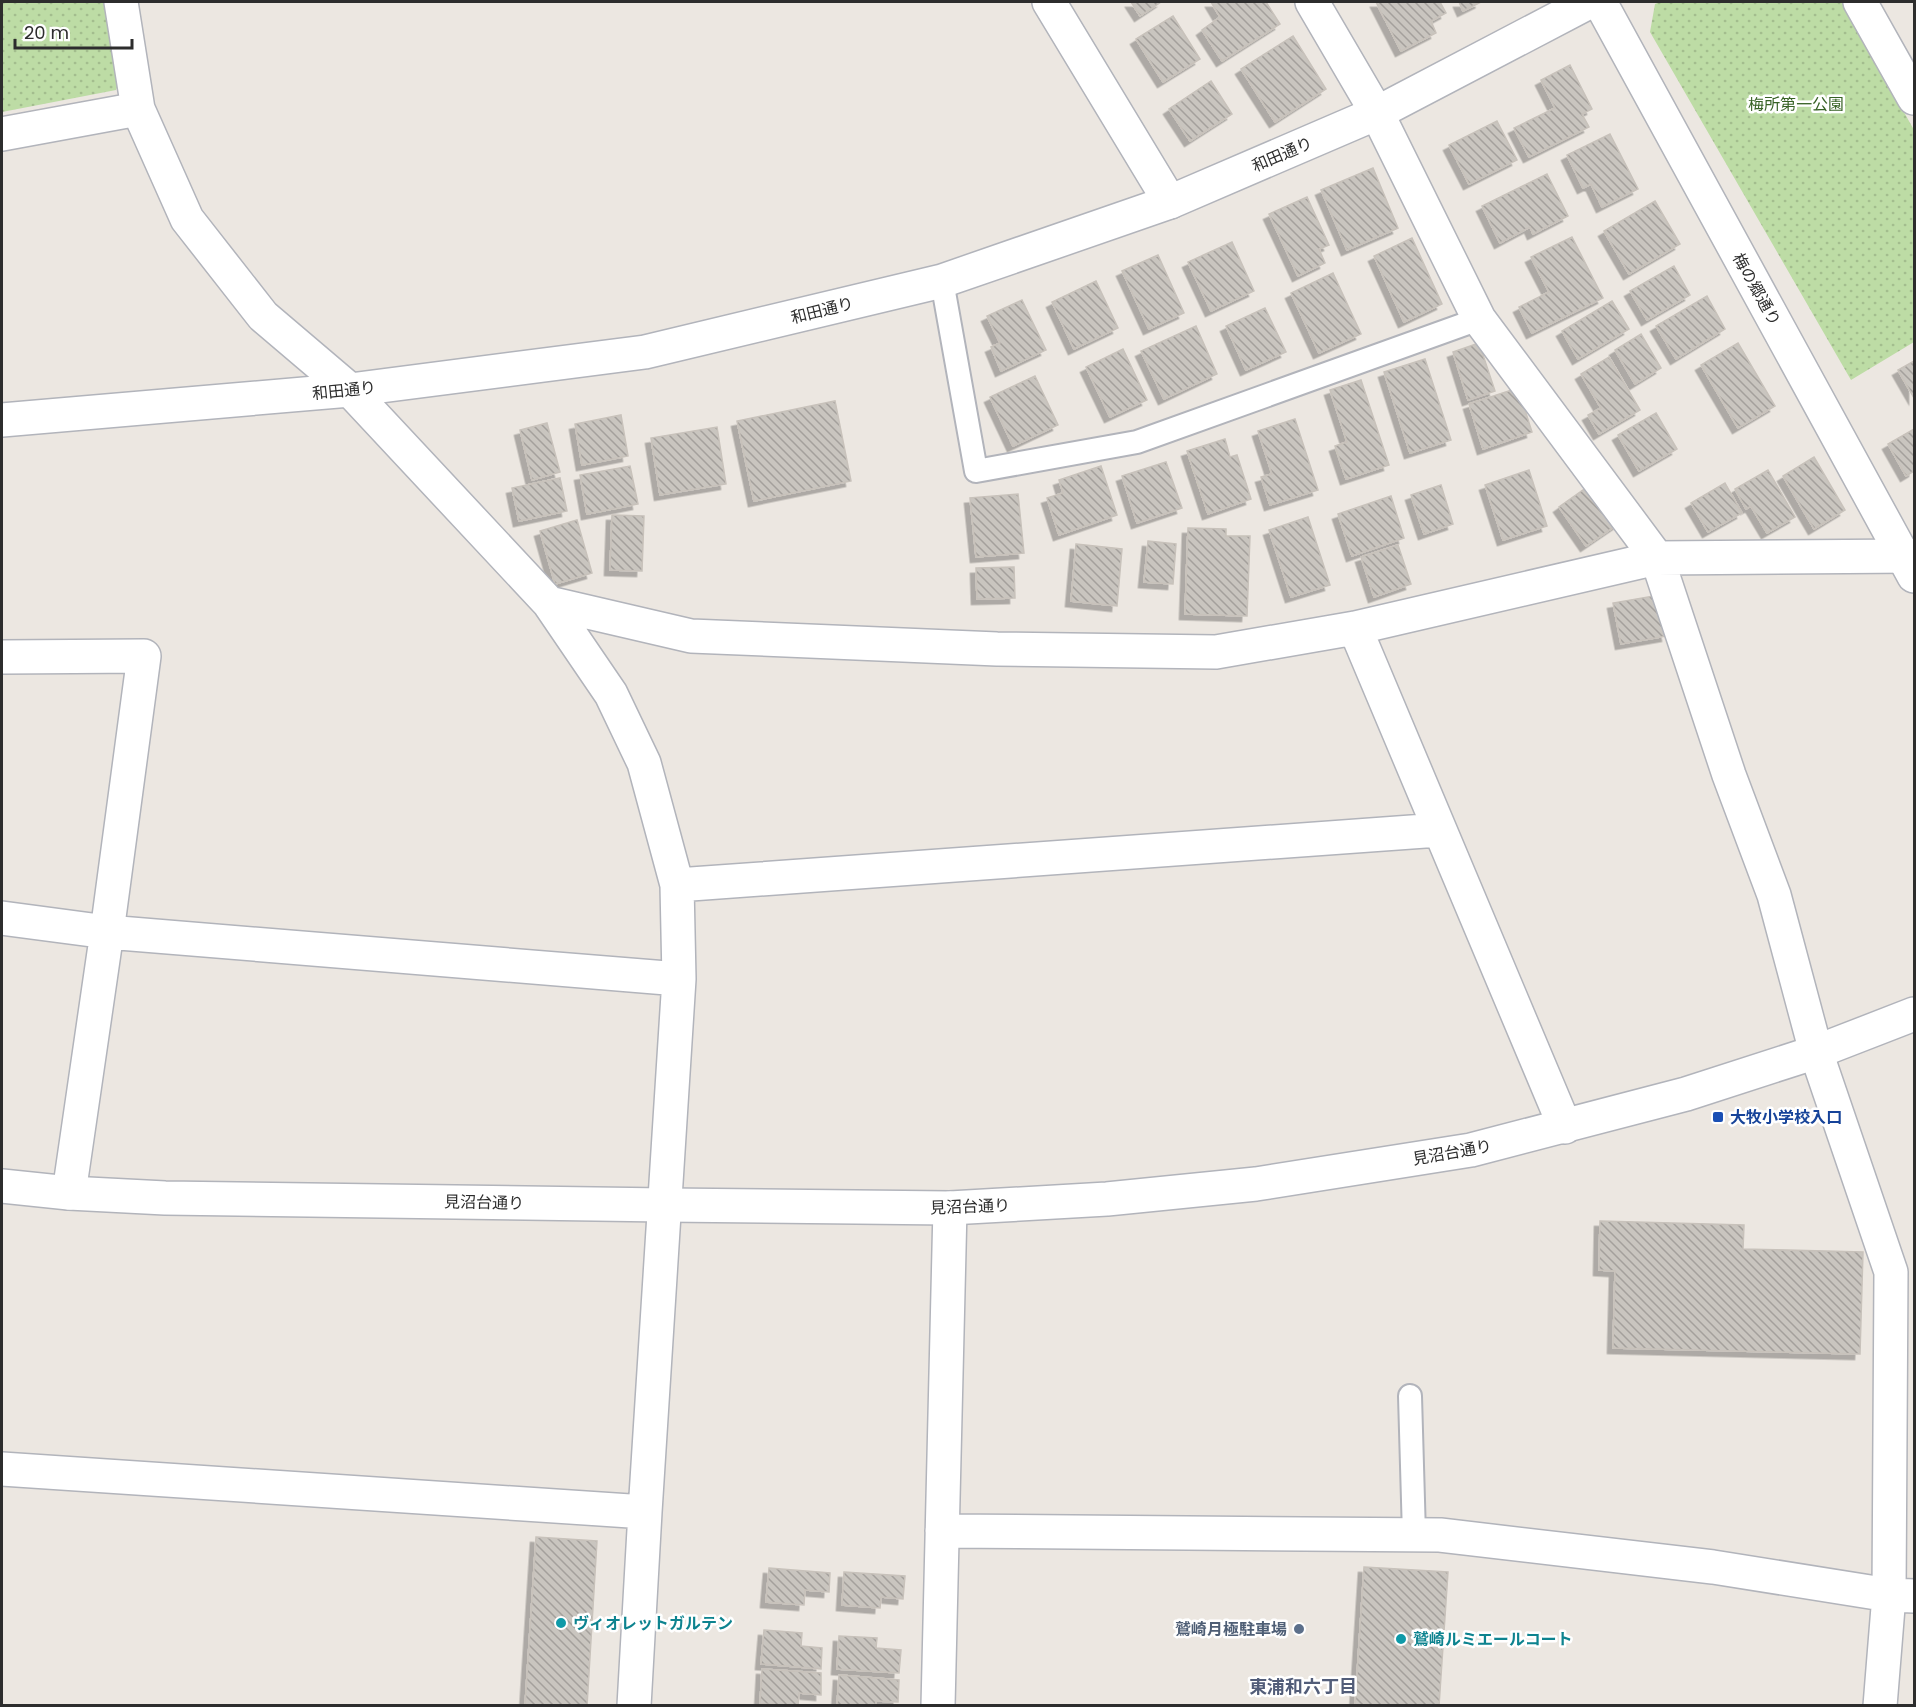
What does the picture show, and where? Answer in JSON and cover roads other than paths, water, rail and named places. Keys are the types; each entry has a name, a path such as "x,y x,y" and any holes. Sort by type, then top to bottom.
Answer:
{"street":[{"path":"121,2 138,110 187,219 263,316 350,390 549,603 611,694 644,763 677,885 679,980 634,1706"},
{"path":"1049,2 1170,202"},
{"path":"1312,2 1377,113 1479,319 1657,558 1729,775 1774,895 1816,1052 1891,1272 1902,1415 1902,1595 1880,1706"},
{"name":"和田通り","path":"2,420 350,390 645,352 942,281 1170,202 1377,113 1589,2"},
{"name":"梅の郷通り","path":"1600,2 1911,563"},
{"path":"1860,2 1914,98"},
{"path":"2,134 138,110"},
{"path":"549,603 691,636 997,649 1216,652 1355,628 1657,558 1911,563"},
{"path":"1355,628 1565,1127"},
{"path":"2,657 144,656 69,1193"},
{"path":"677,885 1439,830"},
{"path":"2,918 107,932 679,980"},
{"name":"見沼台通り","path":"2,1186 69,1193 165,1198 665,1205 950,1208 1107,1199 1256,1184 1471,1150 1686,1094 1816,1052 1914,1014"},
{"path":"938,1706 950,1208"},
{"path":"2,1469 645,1512"},
{"path":"942,1531 1440,1535 1713,1567 1902,1595"}],"lane":[{"path":"942,281 976,471 1137,441 1479,319"},
{"path":"1410,1396 1414,1535"}],"place":[{"name":"大牧小学校入口","path":"1718,1117"},
{"name":"ヴィオレットガルテン","path":"561,1623"},
{"name":"鷲崎月極駐車場","path":"1299,1629"},
{"name":"鷲崎ルミエールコート","path":"1401,1639"}],"district":[{"name":"東浦和六丁目","path":"1303,1687"}],"park label":[{"name":"梅所第一公園","path":"1796,104"}]}
